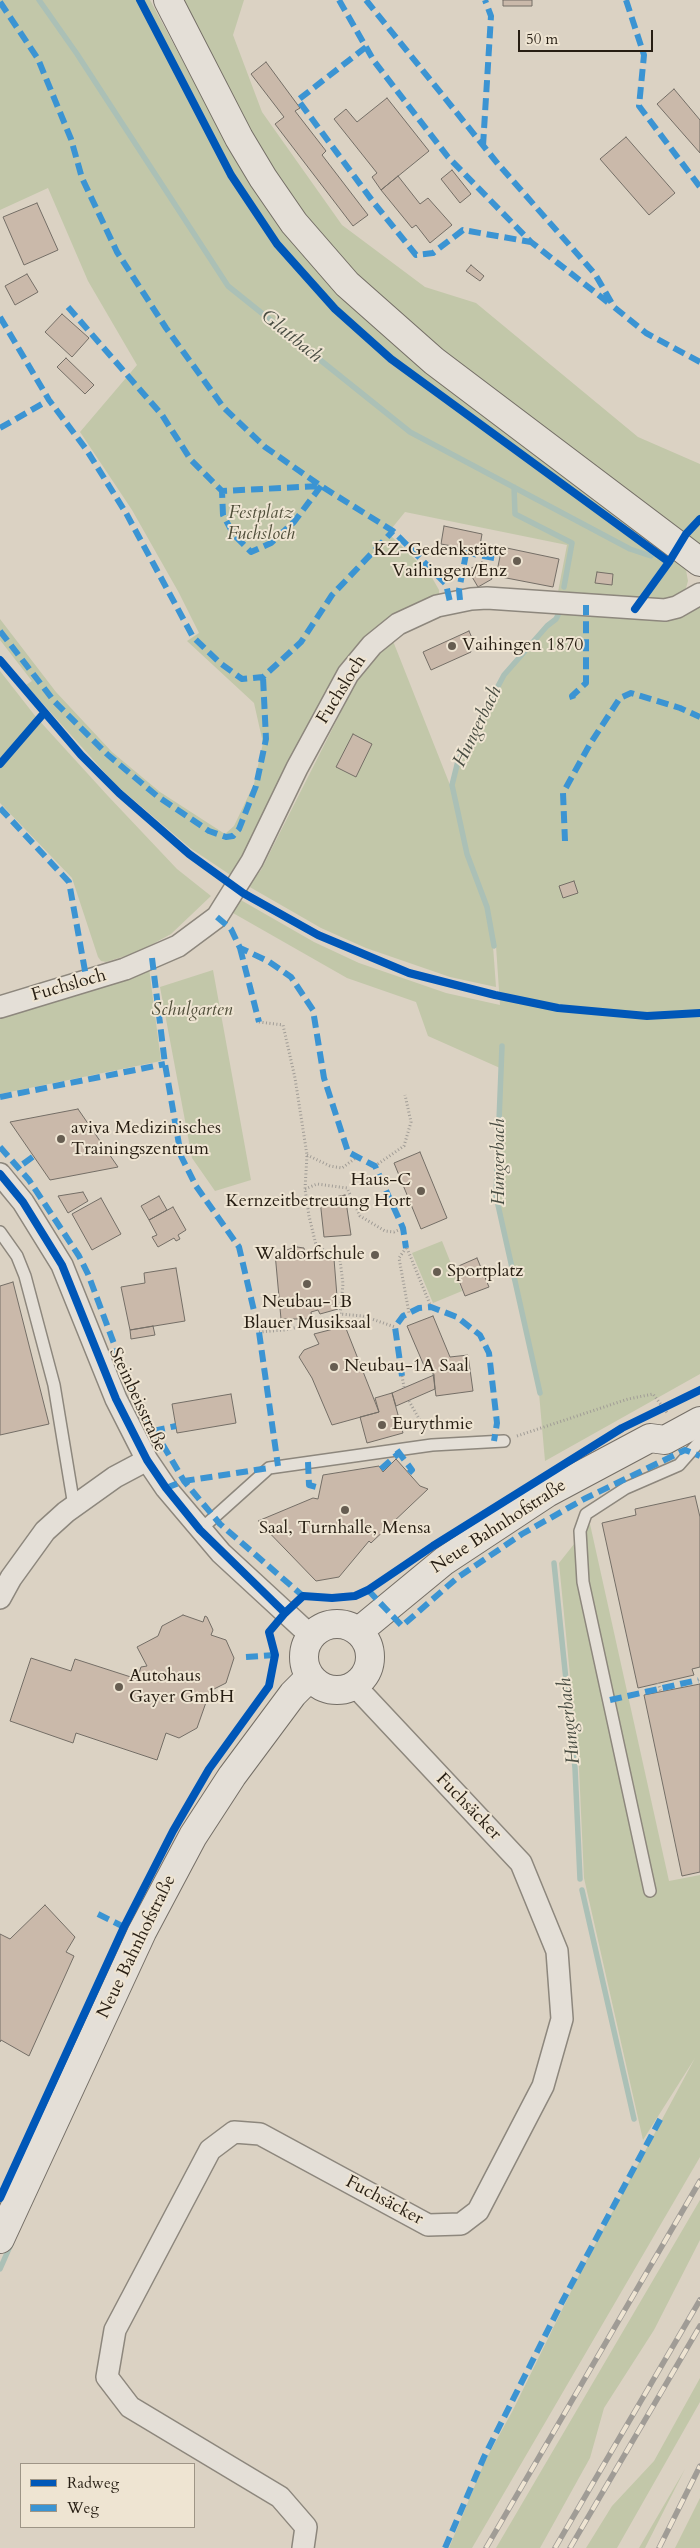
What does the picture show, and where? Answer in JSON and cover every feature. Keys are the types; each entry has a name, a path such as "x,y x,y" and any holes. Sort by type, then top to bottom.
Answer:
{"main road":[{"path":"168,0 239,138 263,178 294,224 347,284 434,361 700,562"},
{"name":"Neue Bahnhofstraße","path":"650,1438 655,1426 694,1408 700,1410"},
{"name":"Neue Bahnhofstraße","path":"358,1631 437,1567 488,1530 547,1493 650,1438 665,1440 700,1421"},
{"path":"334,1624 347,1625 358,1631 366,1641 371,1653 370,1666 364,1677 355,1686 343,1690 330,1690 319,1686 310,1677 305,1667 304,1656 311,1636 321,1628 334,1624"},
{"name":"Neue Bahnhofstraße","path":"0,2239 142,1932 193,1836 232,1776 292,1694 310,1677"}],"street":[{"name":"Fuchsloch","path":"0,1007 117,972 178,946 217,916 236,889 297,768 348,674 372,645 398,624 437,606 471,599 487,598 665,610 677,607 700,594"},
{"name":"Steinbeisstraße","path":"0,1174 23,1202 66,1273 116,1400 147,1460 171,1494 221,1553 311,1636"},
{"path":"0,1598 11,1578 45,1531 74,1506 115,1477 147,1460"},
{"name":"Fuchsäcker","path":"303,2548 306,2527 280,2497 130,2407 108,2377 115,2330 210,2150 234,2132 260,2134 428,2225 461,2224 478,2211 543,2086 562,2020 557,1951 521,1863 355,1686"}],"lane":[{"path":"0,1232 17,1256 25,1276 54,1385 74,1506"},
{"path":"200,1530 269,1468 432,1445 504,1441"},
{"path":"650,1891 583,1582 580,1531 586,1514 626,1488 678,1465 700,1441"}],"path":[{"path":"259,1022 283,1025 295,1078 307,1155 305,1189 309,1216 316,1244 340,1260 343,1284 340,1314"},
{"path":"375,1166 404,1146 411,1122 405,1095"},
{"path":"307,1155 330,1166 342,1168 357,1157"},
{"path":"305,1189 317,1184 347,1188 360,1216 385,1231 394,1232 404,1228"},
{"path":"409,1313 399,1258 406,1248 431,1307"},
{"path":"259,1332 284,1330 322,1322 340,1314 363,1316 394,1327"},
{"path":"402,1376 404,1388"},
{"path":"504,1441 628,1399 653,1394 665,1408"},
{"path":"409,1401 431,1439 432,1445"},
{"path":"658,1683 661,1692"}],"green space":[{"name":"Festplatz Fuchsloch","path":"0,0 150,0 226,142 265,205 669,556 638,598 558,592 567,545 405,512 388,533 430,574 439,590 439,598 393,617 232,876 190,848 115,784 26,685 32,681 0,640 0,619 56,692 112,752 160,792 225,834 234,826 254,784 263,743 254,703 187,641 199,633 179,593 132,510 80,432 137,365 88,281 48,188 0,210"},
{"path":"178,0 244,0 233,35 262,112 342,225 425,287 476,303 638,437 700,464 700,547 415,334 352,273 280,189"},
{"path":"675,560 686,570 688,581 686,588 676,599 645,600"},
{"path":"700,606 700,1374 545,1461 539,1393 495,1196 500,1068 428,1036 416,1002 347,978 233,913 239,899 314,942 359,963 446,993 500,1005 496,946 488,907 468,854 453,786 459,761 505,676 548,627 558,620 562,611"},
{"path":"393,641 450,785 466,855 486,908 493,946 496,987 450,977 366,948 321,928 248,886 261,870 357,680 378,653"},
{"path":"0,671 36,717 108,796 177,869 211,896 171,934 138,952 106,962 101,961 98,957 72,878 0,803"},
{"path":"149,968 161,1061 0,1094 0,1013"},
{"name":"Schulgarten","path":"213,970 251,1180 215,1191 192,1158 160,987"},
{"name":"Sportplatz","path":"442,1241 462,1291 433,1303 412,1253"},
{"path":"590,1524 669,1881 700,1875 700,2157 472,2548 449,2548 485,2461 513,2410 584,2265 695,2058 643,2140 584,1878 579,1768 559,1563"},
{"path":"700,2200 700,2240 654,2330 604,2408 590,2458 540,2548 496,2548"},
{"path":"700,2378 700,2402 617,2548 586,2548 612,2506 654,2461"},
{"path":"685,2469 645,2548 639,2548"},
{"path":"700,2498 700,2548 675,2548"}],"building":[{"path":"503,0 532,0 532,6 503,6"},
{"path":"266,62 300,108 295,111 326,151 322,155 368,215 353,226 275,124 284,117 251,74"},
{"path":"674,89 700,120 700,153 657,104"},
{"path":"387,98 429,151 381,190 372,177 377,173 334,119 346,109 357,122"},
{"path":"626,137 675,193 649,215 600,159"},
{"path":"452,170 471,194 460,203 441,179"},
{"path":"398,176 420,204 428,198 452,225 430,243 416,225 412,228 381,190"},
{"path":"37,203 58,250 24,265 3,217"},
{"path":"471,265 484,276 480,281 466,271"},
{"path":"27,274 38,292 15,305 5,286"},
{"path":"62,314 89,338 72,357 45,332"},
{"path":"66,358 94,385 85,394 57,367"},
{"path":"444,526 482,534 479,551 441,544"},
{"path":"502,547 559,559 553,587 496,576"},
{"path":"482,562 492,579 478,587 468,570"},
{"path":"597,572 613,574 612,585 595,583"},
{"name":"Vaihingen 1870","path":"469,631 472,638 466,640 471,652 431,670 423,652"},
{"path":"353,734 372,744 356,777 336,767"},
{"path":"574,881 578,893 563,898 559,886"},
{"name":"aviva Medizinisches Trainingszentrum","path":"78,1109 118,1167 50,1180 10,1122"},
{"name":"Haus-C Kernzeitbetreuung Hort","path":"420,1152 447,1218 421,1229 394,1163"},
{"path":"83,1192 88,1201 68,1213 58,1196"},
{"path":"345,1195 351,1235 324,1237 320,1200"},
{"path":"159,1196 167,1210 149,1220 141,1206"},
{"path":"101,1198 121,1234 92,1250 72,1214"},
{"path":"173,1207 186,1230 178,1235 180,1239 176,1241 174,1238 158,1247 152,1237 157,1235 149,1220"},
{"name":"Neubau-1B Blauer Musiksaal","path":"297,1247 304,1248 305,1256 334,1259 338,1309 320,1314 318,1310 311,1312 312,1319 281,1319 275,1253"},
{"path":"477,1258 489,1287 465,1296 454,1268"},
{"path":"176,1268 185,1321 130,1330 121,1287 145,1283 144,1273"},
{"path":"13,1282 49,1424 0,1435 0,1286"},
{"path":"433,1316 450,1357 468,1355 473,1391 436,1396 432,1366 425,1368 407,1326"},
{"path":"153,1326 155,1335 131,1339 130,1330"},
{"name":"Neubau-1A Saal","path":"345,1326 379,1412 332,1425 312,1378 299,1357 304,1350 319,1344 314,1334"},
{"path":"434,1375 435,1389 396,1406 392,1393"},
{"name":"Eurythmie","path":"392,1393 403,1433 367,1443 360,1417 379,1412 375,1398"},
{"path":"231,1394 236,1423 177,1433 172,1404"},
{"name":"Saal, Turnhalle, Mensa","path":"396,1459 420,1486 428,1489 371,1543 369,1541 339,1577 316,1581 258,1521 313,1498 318,1499 323,1475 379,1466 383,1472"},
{"path":"695,1496 700,1517 700,1667 692,1669 694,1675 638,1688 602,1523 636,1515 635,1509"},
{"name":"Autohaus Gayer GmbH","path":"183,1615 203,1622 205,1616 207,1617 213,1630 211,1635 226,1640 234,1658 226,1683 210,1691 197,1728 179,1738 166,1733 157,1760 76,1733 73,1743 10,1721 31,1658 71,1671 75,1659 137,1679 141,1667 147,1666 137,1647 158,1636 162,1626"},
{"path":"700,1684 700,1872 682,1876 644,1695"},
{"path":"45,1905 75,1937 66,1952 74,1956 29,2056 1,2040 0,2042 0,1934 10,1939"}],"waterway":[{"name":"Glattbach","path":"39,0 77,54 228,286 410,432 630,549 651,556"},
{"name":"Hungerbach","path":"514,487 515,514 572,543 564,587"},
{"name":"Hungerbach","path":"494,946 487,907 467,854 452,785 458,761 504,675 547,626 556,619 559,613"},
{"name":"Hungerbach","path":"502,1046 496,1196 540,1393"},
{"name":"Hungerbach","path":"554,1563 575,1768 580,1879"},
{"name":"Hungerbach","path":"582,1890 634,2119"},
{"path":"0,2269 11,2244"}],"railway":[{"path":"486,2548 700,2181"},
{"path":"555,2548 700,2300"},
{"path":"570,2548 700,2326"},
{"path":"659,2548 700,2466"}],"marked path":[{"path":"339,0 374,61 448,157 531,242 610,304"},
{"path":"366,0 498,164 595,274 614,307 646,333 700,362"},
{"path":"483,146 491,16 485,0"},
{"path":"626,0 644,55 639,106 700,187"},
{"path":"0,2 38,59 71,139 82,178 117,252 166,328 224,408 265,447 321,486 393,531 446,584 450,602"},
{"path":"366,47 298,100 374,203 416,255 433,253 463,230 531,242"},
{"path":"68,307 162,415 191,460 222,491"},
{"path":"0,317 49,400 86,449 126,513 193,637 220,663 242,679 263,677 301,642 332,595 393,531"},
{"path":"0,428 49,400"},
{"path":"321,486 294,522 271,543 251,552 234,535 223,515 222,491 321,486"},
{"path":"447,549 499,559"},
{"path":"460,600 459,590 467,549"},
{"path":"573,699 572,696 586,683 586,605"},
{"path":"0,631 54,701 108,755 157,796 209,831 226,837 233,836 239,829 256,786 266,739 263,677"},
{"path":"565,841 563,793 590,744 620,698 631,693 680,708 700,717"},
{"path":"0,808 69,882 87,982"},
{"path":"217,917 231,929 240,948 268,961 291,977 313,1010 324,1078 348,1152 375,1166 403,1228 406,1248"},
{"path":"240,948 259,1022"},
{"path":"152,958 165,1064 181,1156 196,1186 239,1247 259,1332 278,1466"},
{"path":"0,1097 165,1064"},
{"path":"0,1147 29,1180 79,1256 88,1274 132,1392 184,1481 220,1524 303,1596"},
{"path":"23,1164 34,1156"},
{"path":"402,1376 395,1327 403,1316 419,1308 431,1307 457,1317 480,1335 489,1353 497,1423 494,1441"},
{"path":"153,1431 176,1426"},
{"path":"397,1450 412,1470 409,1473"},
{"path":"368,1590 402,1626 457,1578 522,1534 584,1499 685,1450 700,1456"},
{"path":"381,1469 399,1453"},
{"path":"308,1462 309,1485 320,1488"},
{"path":"166,1488 184,1481 269,1468"},
{"path":"246,1657 275,1655"},
{"path":"610,1700 698,1680"},
{"path":"98,1914 124,1927"},
{"path":"445,2548 484,2457 562,2302 663,2114"}],"cycle path":[{"path":"140,0 231,175 277,244 335,309 391,359 669,562"},
{"path":"635,609 669,562 686,534 700,519"},
{"path":"0,660 81,755 119,793 189,854 243,893 318,935 409,973 495,995 558,1008 647,1016 700,1013"},
{"path":"0,764 44,713"},
{"path":"0,1174 23,1202 62,1265 116,1399 147,1460 166,1488 200,1530 285,1613"},
{"path":"0,2198 124,1927 173,1831 209,1769 269,1686 275,1655 269,1632 285,1613 303,1596 332,1598 355,1596 368,1590 433,1546 622,1428 700,1390"}],"place":[{"name":"KZ-Gedenkstätte Vaihingen/Enz","path":"517,561"},
{"name":"Vaihingen 1870","path":"452,646"},
{"name":"aviva Medizinisches Trainingszentrum","path":"61,1139"},
{"name":"Haus-C Kernzeitbetreuung Hort","path":"421,1191"},
{"name":"Waldorfschule","path":"375,1255"},
{"name":"Sportplatz","path":"437,1272"},
{"name":"Neubau-1B Blauer Musiksaal","path":"307,1284"},
{"name":"Neubau-1A Saal","path":"334,1367"},
{"name":"Eurythmie","path":"382,1425"},
{"name":"Saal, Turnhalle, Mensa","path":"345,1510"},
{"name":"Autohaus Gayer GmbH","path":"119,1687"}]}
